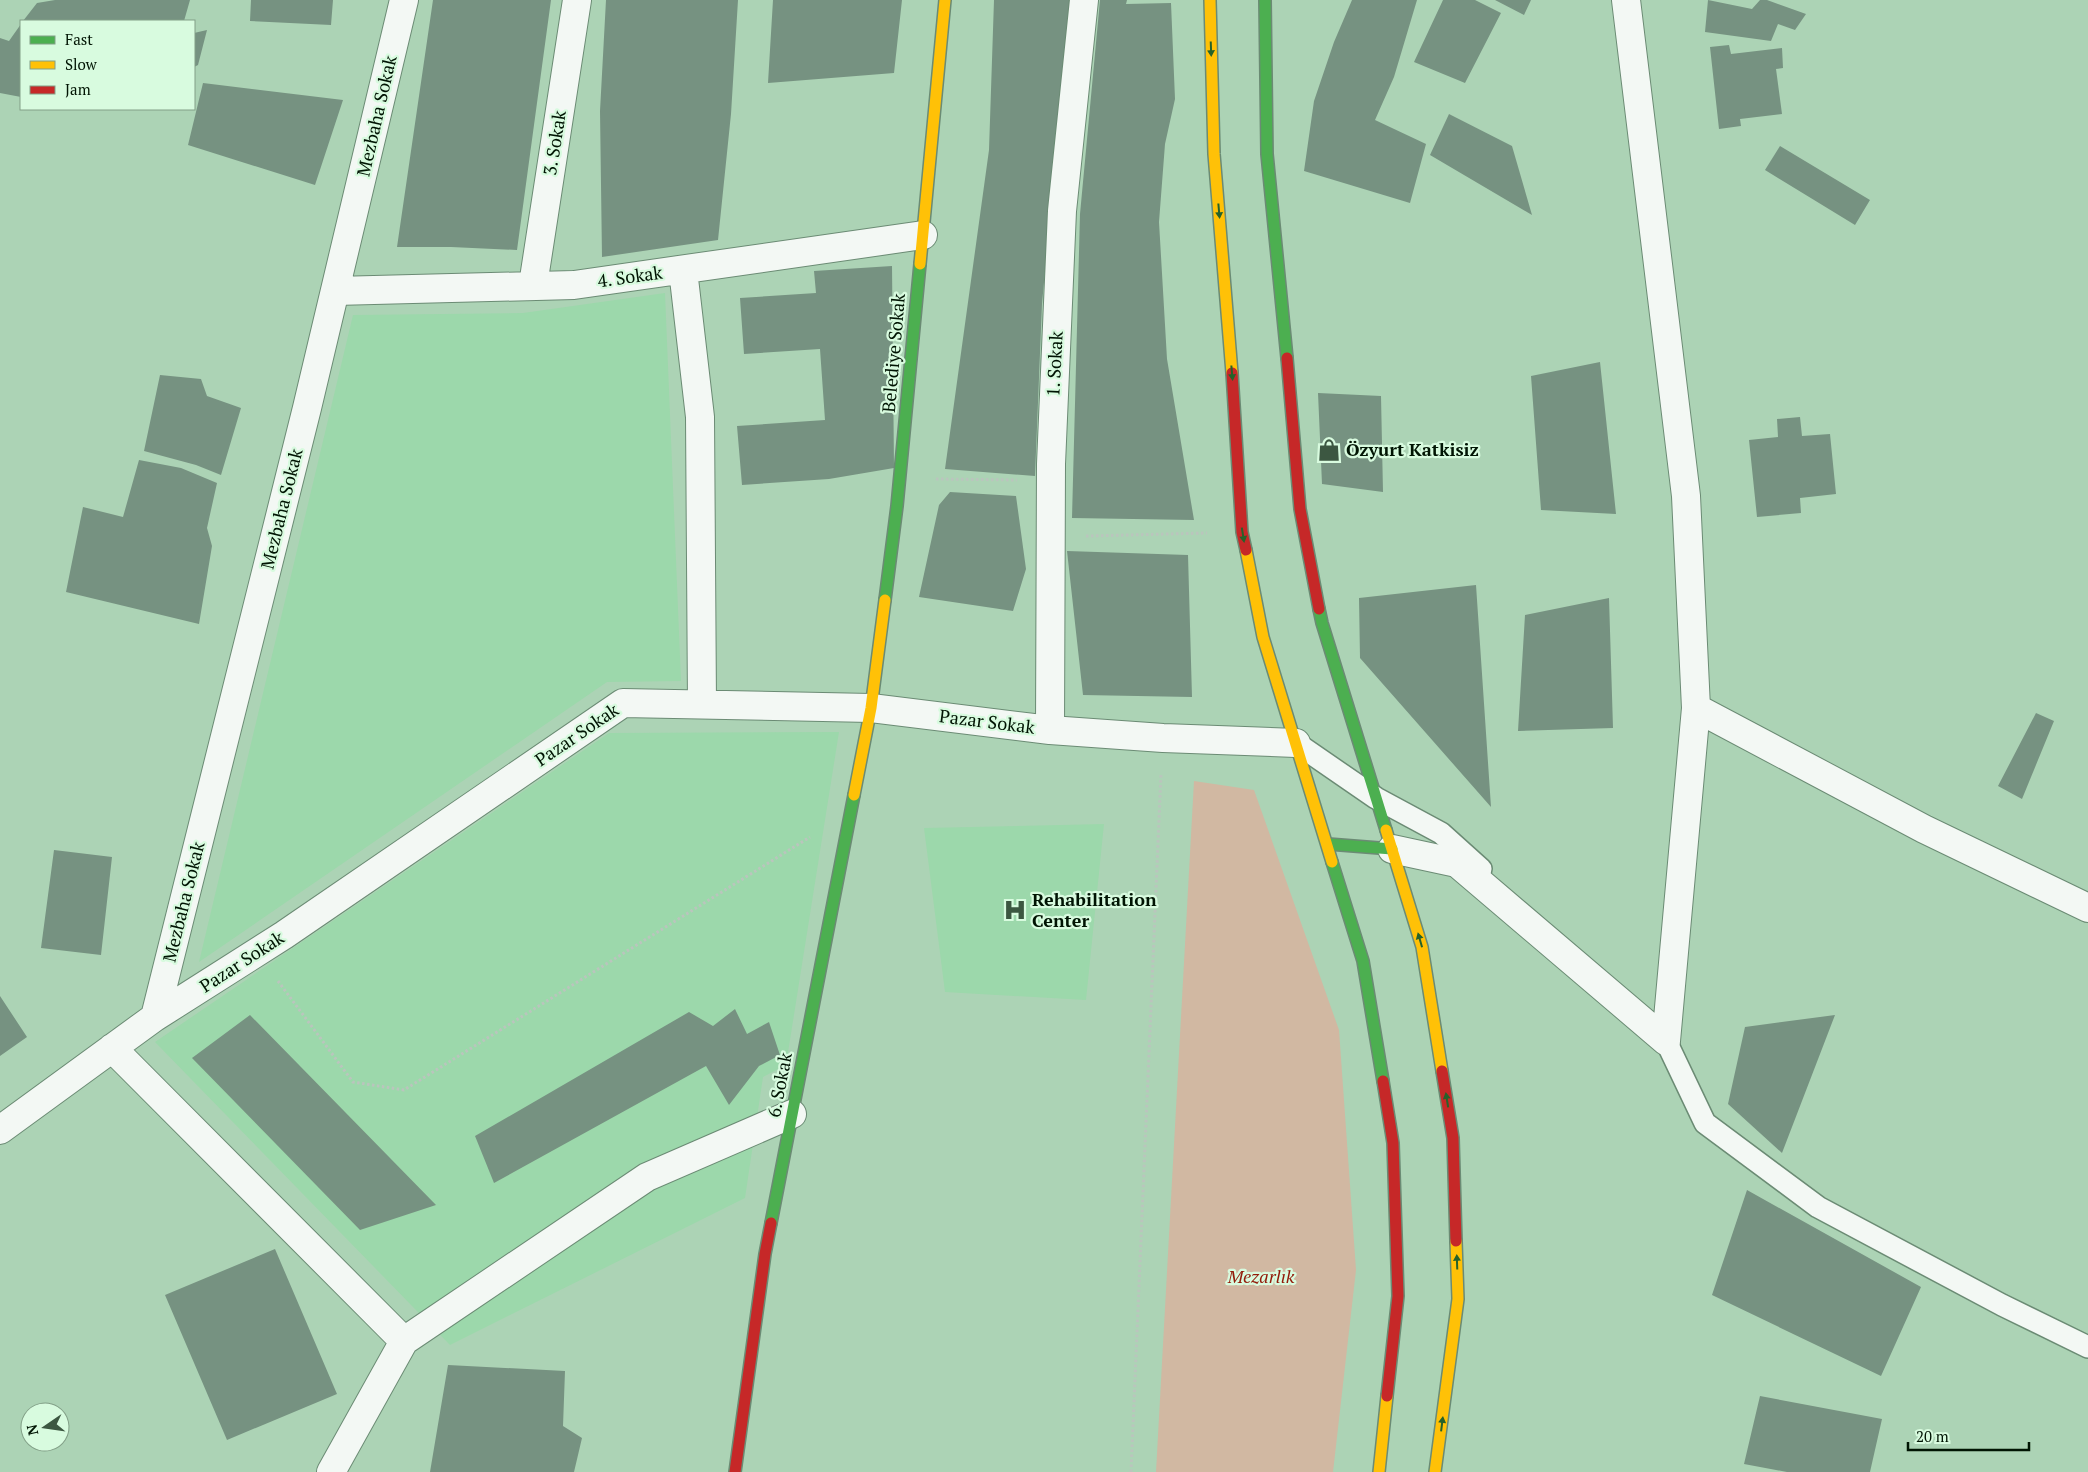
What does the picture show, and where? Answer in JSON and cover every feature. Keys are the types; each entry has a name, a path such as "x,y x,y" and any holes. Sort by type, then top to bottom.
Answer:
{"street":[{"name":"Mezbaha Sokak","path":"155,1017 335,291 404,0"},
{"name":"3. Sokak","path":"533,285 577,0"},
{"name":"Belediye Sokak","path":"871,708 900,478 946,0"},
{"name":"1. Sokak","path":"1050,730 1051,480 1062,211 1084,0"},
{"path":"1210,0 1214,154 1242,532 1263,637 1363,961 1393,1143 1398,1296 1379,1472"},
{"path":"1265,0 1267,154 1292,403 1300,509 1322,623 1422,947 1453,1138 1458,1299 1435,1472"},
{"path":"1626,0 1686,496 1696,708 1666,1041"},
{"name":"4. Sokak","path":"335,291 574,284 923,236"},
{"path":"683,270 700,417 702,704"},
{"name":"Pazar Sokak","path":"0,1130 155,1017 256,953 623,703 871,708 1050,730 1163,738 1296,742"},
{"name":"6. Sokak","path":"735,1472 765,1254 871,708"},
{"path":"1696,708 1924,829 2088,908"},
{"path":"1328,844 1392,849 1457,863 1666,1041"},
{"path":"112,1048 404,1341"},
{"path":"331,1472 404,1341 647,1177 792,1114"}],"lane":[{"path":"1296,742 1376,798 1440,833 1536,918 1666,1041 1705,1123 1818,1207 2002,1305 2088,1347"}],"path":[{"path":"900,478 1051,480"},
{"path":"1050,537 1242,532"},
{"path":"1131,1472 1163,738"},
{"path":"256,953 353,1082 404,1090 851,811"}],"shaded area":[{"path":"665,293 681,681 607,682 199,962 353,315 523,313"},
{"path":"839,732 786,1065 763,1077 745,1198 450,1345 155,1042 609,733"},
{"name":"Rehabilitation Center","path":"1104,824 1086,1000 945,992 924,828"}],"green space":[{"name":"Mezarlık","path":"1194,781 1254,790 1339,1030 1356,1270 1333,1472 1156,1472"}],"building":[{"path":"55,0 190,0 184,20 24,20 37,3"},
{"path":"251,0 333,0 331,25 250,21"},
{"path":"433,0 551,0 517,250 397,247"},
{"path":"606,0 738,0 731,114 718,240 602,257 600,111"},
{"path":"773,0 902,0 894,73 768,83"},
{"path":"994,0 1079,0 1056,152 1042,304 1035,476 945,469 989,150"},
{"path":"1100,0 1127,0 1126,4 1171,3 1175,99 1165,144 1159,222 1167,359 1194,520 1072,518 1080,214"},
{"path":"1352,0 1417,0 1394,77 1375,120 1426,144 1410,203 1304,171 1314,101 1334,42"},
{"path":"1443,0 1475,0 1501,13 1465,83 1414,62"},
{"path":"1495,0 1531,0 1524,15"},
{"path":"1708,0 1752,9 1760,0 1767,0 1806,14 1795,30 1778,24 1771,41 1705,32"},
{"path":"20,25 20,97 0,93 0,38 9,41"},
{"path":"207,30 198,65 195,66 195,33"},
{"path":"1729,45 1731,54 1782,48 1783,68 1776,69 1782,114 1740,119 1741,126 1719,129 1710,47"},
{"path":"203,83 343,100 315,185 188,145"},
{"path":"1449,114 1512,146 1532,215 1430,155"},
{"path":"1780,146 1870,200 1855,225 1765,170"},
{"path":"892,266 894,468 829,479 742,485 737,426 825,420 820,349 744,354 740,298 816,293 814,271"},
{"path":"1600,362 1616,514 1541,510 1531,376"},
{"path":"160,375 201,379 207,396 241,408 221,475 196,465 144,451"},
{"path":"1318,393 1381,396 1383,492 1322,484"},
{"path":"1800,417 1802,436 1830,434 1836,494 1800,498 1801,513 1757,517 1749,440 1778,437 1777,419"},
{"path":"139,460 181,468 217,483 207,528 212,546 199,624 66,592 83,507 123,517"},
{"path":"950,492 1016,496 1026,569 1013,611 919,597 939,505"},
{"path":"1067,551 1188,555 1192,697 1083,695"},
{"path":"1476,585 1491,807 1360,658 1359,598"},
{"path":"1609,598 1613,728 1518,731 1525,615"},
{"path":"2036,713 2054,721 2022,799 1998,786"},
{"path":"54,850 112,857 101,955 41,948"},
{"path":"0,996 27,1037 0,1056"},
{"path":"735,1009 747,1034 769,1022 780,1055 759,1066 729,1105 706,1066 494,1183 475,1136 689,1012 713,1026"},
{"path":"250,1015 436,1205 360,1230 192,1058"},
{"path":"1835,1015 1782,1153 1728,1104 1745,1027"},
{"path":"1747,1190 1921,1287 1881,1376 1712,1295"},
{"path":"275,1249 337,1394 227,1440 165,1295"},
{"path":"448,1365 565,1371 563,1426 582,1438 574,1472 430,1472"},
{"path":"1760,1396 1882,1419 1870,1472 1787,1472 1744,1464"}],"traffic: fast":[{"path":"1265,0 1267,154 1287,358"},
{"path":"885,600 897,506 920,264"},
{"path":"1319,609 1386,830"},
{"path":"771,1223 854,795"},
{"path":"1328,844 1392,849"},
{"path":"1332,862 1363,961 1383,1081"}],"traffic: slow":[{"path":"920,264 945,0"},
{"path":"1210,0 1214,154 1232,373"},
{"path":"1246,550 1263,637 1332,862"},
{"path":"854,795 871,708 885,600"},
{"path":"1386,830 1422,947 1442,1071"},
{"path":"1435,1472 1458,1299 1456,1241"},
{"path":"1379,1472 1387,1396"}],"traffic: jam":[{"path":"1287,358 1300,509 1319,609"},
{"path":"1232,373 1242,532 1246,550"},
{"path":"1442,1071 1453,1138 1456,1241"},
{"path":"1383,1081 1393,1143 1398,1296 1387,1396"},
{"path":"735,1472 765,1254 771,1223"}],"place":[{"name":"Özyurt Katkisiz","path":"1329,450"},
{"name":"Rehabilitation Center","path":"1015,910"}]}
